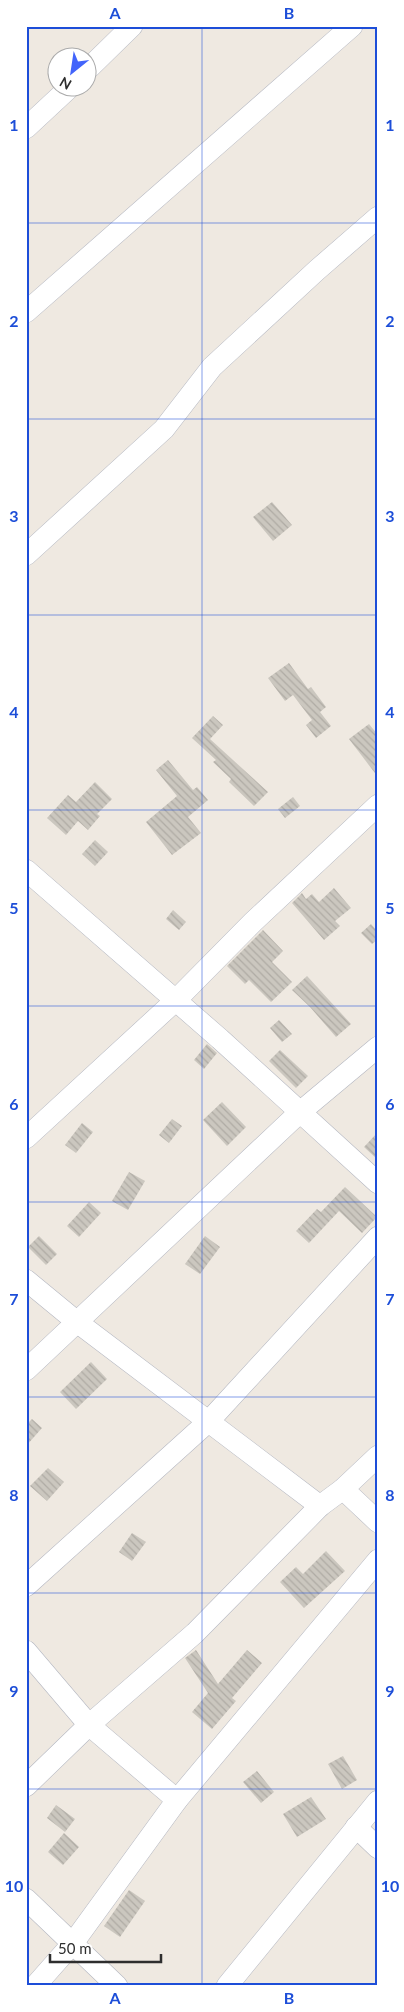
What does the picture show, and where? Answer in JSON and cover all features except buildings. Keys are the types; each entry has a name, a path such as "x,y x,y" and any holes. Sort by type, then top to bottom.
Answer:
{"street":[{"path":"98,59 132,26"},
{"path":"26,312 352,26"},
{"path":"26,128 58,98"},
{"path":"26,555 164,429 212,367 317,270 378,217"},
{"path":"26,1138 175,1002 253,922 378,805"},
{"path":"26,870 175,1002 220,1039 378,1184"},
{"path":"26,1370 299,1113 378,1047"},
{"path":"26,1586 210,1421 378,1237"},
{"path":"26,1280 77,1322 320,1506"},
{"path":"26,1786 89,1725 195,1633 320,1506 343,1489 378,1456"},
{"path":"343,1489 378,1522"},
{"path":"35,1986 73,1944 177,1800 378,1560"},
{"path":"26,1651 89,1725 177,1800"},
{"path":"227,1986 378,1801"},
{"path":"356,1827 378,1848"},
{"path":"26,1898 117,1986"}]}
